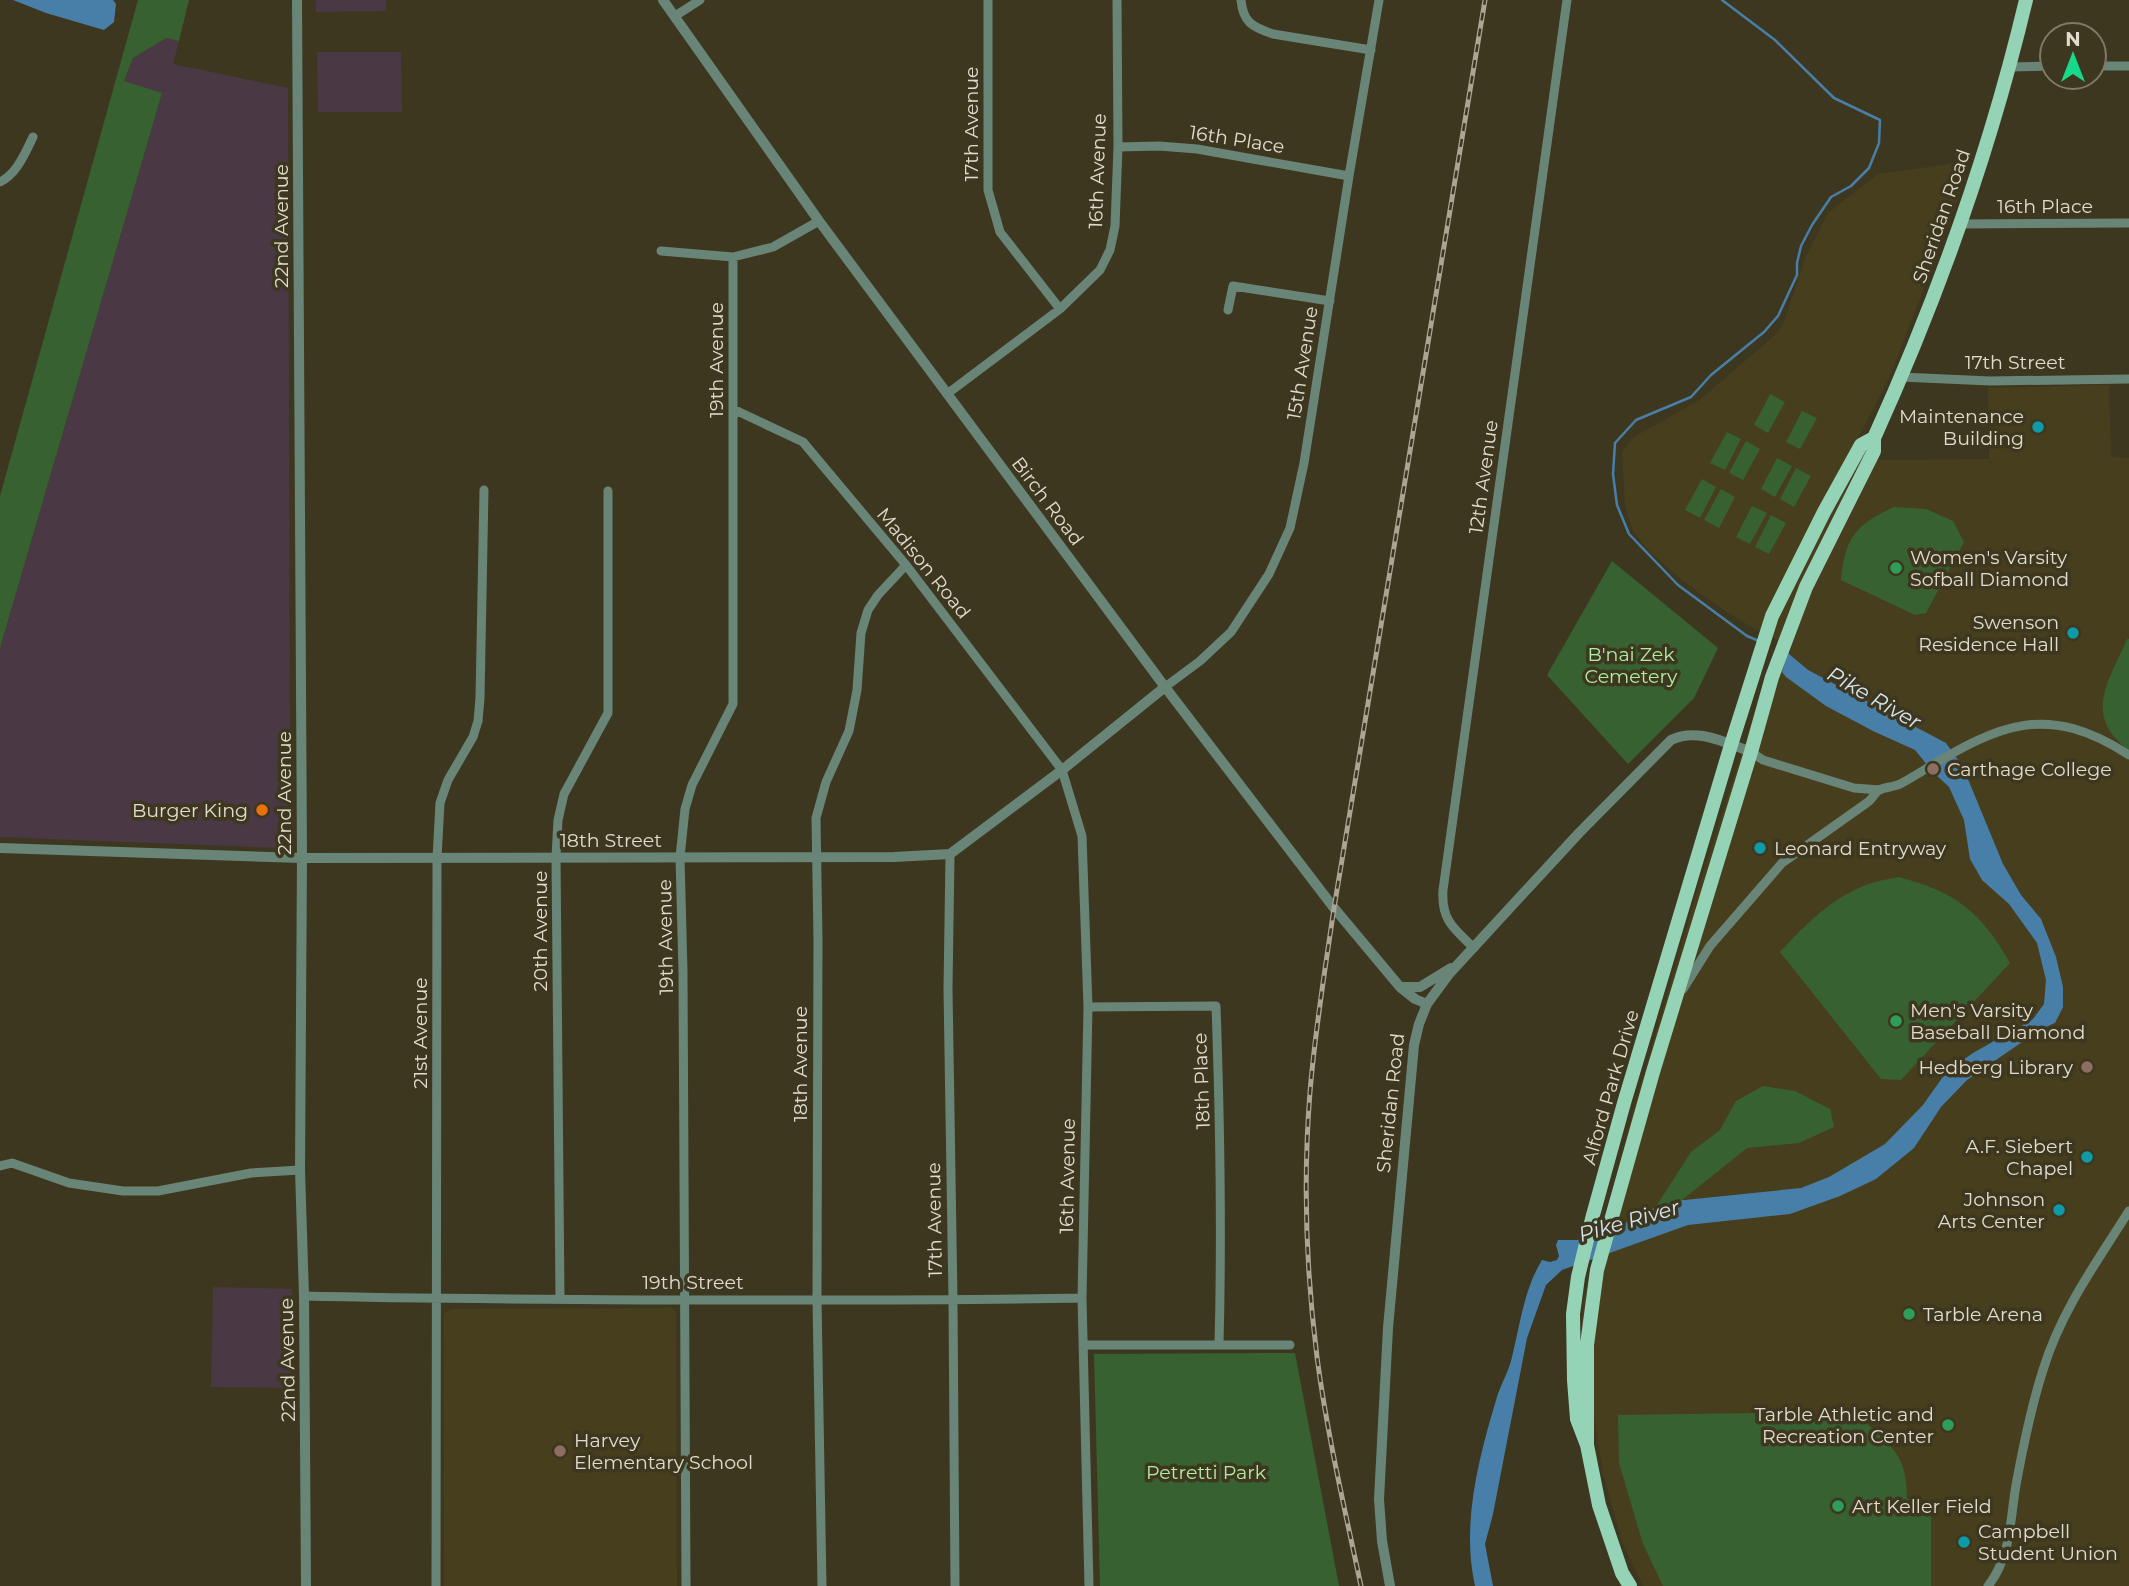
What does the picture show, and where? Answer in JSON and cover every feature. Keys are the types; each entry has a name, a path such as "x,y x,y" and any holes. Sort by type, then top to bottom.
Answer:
{"main road":[{"name":"Sheridan Road","path":"1751,752 1772,677 1789,630 1820,559 1874,451 1874,438 1961,224 2010,67 2026,0"},
{"name":"Sheridan Road","path":"1731,745 1772,617 1861,445 1874,438"},
{"name":"Alford Park Drive","path":"1630,1586 1622,1573 1599,1505 1587,1445 1577,1419 1573,1314 1578,1278 1593,1215 1731,745"},
{"name":"Alford Park Drive","path":"1587,1445 1587,1345 1597,1269 1751,752"}],"street":[{"name":"22nd Avenue","path":"297,0 302,858 300,1170 304,1296 306,1586"},
{"name":"Birch Road","path":"663,0 819,221 1165,687 1334,908 1400,987 1415,999 1427,1004"},
{"path":"675,16 700,0"},
{"name":"17th Avenue","path":"988,0 988,190 1000,232 1060,309"},
{"name":"16th Avenue","path":"947,394 1060,309 1100,270 1110,250 1115,226 1118,148 1117,0"},
{"path":"1241,0 1242,14 1247,22 1273,34 1371,50"},
{"name":"15th Avenue","path":"1165,687 1200,661 1231,632 1259,592 1278,556 1296,507 1379,0"},
{"name":"12th Avenue","path":"1474,948 1447,919 1443,906 1443,890 1567,0"},
{"path":"2010,67 2038,66"},
{"path":"2108,66 2129,66"},
{"path":"0,182 20,163 33,137"},
{"name":"16th Place","path":"1118,148 1159,146 1197,149 1349,176"},
{"path":"661,251 733,257 773,247 819,221"},
{"name":"16th Place","path":"1961,224 2129,223"},
{"name":"19th Avenue","path":"686,1586 686,1300 680,857 685,809 692,785 733,704 733,257"},
{"path":"1228,310 1233,286 1330,301"},
{"name":"17th Street","path":"1901,377 1990,381 2129,379"},
{"name":"Madison Road","path":"733,409 803,442 906,565 1062,770"},
{"name":"21st Avenue","path":"436,1586 437,858 440,803 448,780 473,737 478,721 484,490"},
{"name":"20th Avenue","path":"560,1299 556,858 558,820 564,794 608,713 608,491"},
{"name":"18th Avenue","path":"822,1586 817,1300 816,818 826,782 849,731 857,690 861,633 868,610 877,595 906,565"},
{"path":"950,854 1062,770 1165,687"},
{"path":"1751,752 1763,760 1854,788 1880,790 1899,784 1957,750 2002,729 2024,724 2067,726 2110,743 2129,755"},
{"name":"Sheridan Road","path":"1390,1586 1382,1541 1379,1499 1388,1328 1414,1045 1427,1004 1457,965 1579,833 1671,740 1698,734 1751,752"},
{"name":"16th Avenue","path":"1062,770 1082,836 1088,1007 1082,1298 1089,1586"},
{"path":"1674,1004 1710,946 1782,863 1868,802 1880,790"},
{"name":"18th Street","path":"0,848 302,858 894,857 950,854"},
{"name":"17th Avenue","path":"950,854 948,989 954,1586"},
{"path":"1400,987 1420,987 1457,965"},
{"name":"18th Place","path":"1088,1007 1216,1006 1220,1115 1219,1344"},
{"path":"0,1166 12,1163 69,1183 123,1191 158,1191 251,1172 300,1170"},
{"path":"1988,1586 2002,1564 2009,1539 2017,1482 2043,1369 2068,1307 2129,1211"},
{"name":"19th Street","path":"304,1296 686,1300 1082,1298"},
{"path":"1083,1345 1290,1345"}],"shaded area":[{"path":"316,0 386,0 386,11 316,12"},
{"path":"166,38 179,41 173,64 288,88 290,745 288,838 280,848 0,837 0,648 162,93 124,82 133,58"},
{"path":"317,52 401,52 402,112 318,112"},
{"name":"Carthage College","path":"1970,161 1953,214 1890,376 1856,442 1875,460 1989,459 1988,388 2109,385 2111,457 2129,458 2129,1586 1643,1586 1622,1542 1603,1473 1581,1336 1584,1298 1634,1108 1695,898 1778,640 1721,608 1683,581 1649,551 1633,531 1625,506 1622,452 1634,437 1701,399 1775,335 1783,324 1806,256 1828,213 1878,174"},
{"path":"213,1287 292,1289 292,1388 211,1387"},
{"name":"Harvey Elementary School","path":"672,1308 676,1315 677,1586 444,1586 445,1312 454,1309"}],"green space":[{"path":"138,0 189,0 179,41 166,38 133,58 124,81 162,93 0,648 0,496"},
{"path":"1770,394 1785,402 1768,433 1754,425"},
{"path":"1802,411 1817,418 1800,449 1786,442"},
{"path":"1727,432 1741,439 1725,470 1710,463"},
{"path":"1746,441 1760,449 1743,480 1729,473"},
{"path":"1777,458 1792,466 1775,497 1761,489"},
{"path":"1796,468 1811,476 1794,507 1780,499"},
{"path":"1702,479 1716,487 1700,518 1685,510"},
{"path":"1721,489 1735,497 1719,528 1704,520"},
{"path":"1752,506 1767,513 1750,544 1736,537"},
{"name":"Women's Varsity Sofball Diamond","path":"1894,507 1926,509 1953,521 1964,542 1926,613 1915,615 1841,580 1845,553 1854,534 1870,520"},
{"path":"1771,515 1786,523 1769,554 1755,547"},
{"name":"B'nai Zek Cemetery","path":"1612,561 1718,648 1694,698 1628,764 1547,675"},
{"path":"2127,639 2129,750 2106,724 2103,711 2107,684"},
{"name":"Men's Varsity Baseball Diamond","path":"1899,877 1952,897 1965,906 1988,930 2010,963 1901,1080 1881,1079 1780,952 1811,921 1845,895 1875,882"},
{"path":"1763,1086 1795,1091 1830,1109 1834,1127 1799,1143 1747,1148 1682,1200 1655,1208 1691,1152 1720,1130 1736,1101"},
{"name":"Petretti Park","path":"1295,1353 1339,1586 1100,1586 1094,1354"},
{"path":"1755,1413 1755,1423 1863,1420 1883,1438 1901,1462 1907,1499 1917,1499 1931,1513 1931,1586 1663,1586 1643,1544 1619,1463 1618,1415"}],"water":[{"path":"13,0 113,0 116,4 114,22 104,30"},
{"path":"1788,653 1808,670 1946,743 1963,767 2003,864 2021,895 2041,919 2056,957 2063,987 2063,1007 2055,1023 2041,1029 1967,1080 1941,1107 1914,1148 1876,1179 1840,1196 1790,1214 1688,1225 1562,1270 1546,1285 1527,1338 1485,1544 1493,1586 1475,1586 1470,1538 1478,1467 1497,1397 1511,1362 1531,1283 1542,1260 1557,1260 1558,1240 1577,1240 1616,1229 1643,1212 1675,1201 1801,1188 1829,1177 1885,1144 1923,1105 1947,1071 2033,1019 2044,1004 2046,980 2037,943 2009,904 1982,880 1970,859 1964,820 1949,787 1915,750 1826,706 1786,677 1782,672"}],"waterway":[{"name":"Pike River","path":"1722,0 1775,40 1834,98 1880,120 1879,143 1869,168 1851,186 1831,197 1812,225 1801,246 1797,275 1778,316 1764,332 1711,375 1691,397 1636,420 1615,443 1613,474 1617,505 1629,534 1678,585 1747,636 1759,641"}],"railway":[{"path":"1361,1586 1326,1415 1313,1324 1306,1192 1310,1092 1334,908 1485,0"}],"place":[{"name":"Maintenance Building","path":"2038,427"},
{"name":"Women's Varsity Sofball Diamond","path":"1896,568"},
{"name":"Swenson Residence Hall","path":"2073,633"},
{"name":"Carthage College","path":"1933,769"},
{"name":"Burger King","path":"262,810"},
{"name":"Leonard Entryway","path":"1760,848"},
{"name":"Men's Varsity Baseball Diamond","path":"1896,1021"},
{"name":"Hedberg Library","path":"2087,1067"},
{"name":"A.F. Siebert Chapel","path":"2087,1157"},
{"name":"Johnson Arts Center","path":"2059,1210"},
{"name":"Tarble Arena","path":"1909,1314"},
{"name":"Tarble Athletic and Recreation Center","path":"1948,1425"},
{"name":"Harvey Elementary School","path":"560,1451"},
{"name":"Art Keller Field","path":"1838,1506"},
{"name":"Campbell Student Union","path":"1964,1542"}]}
